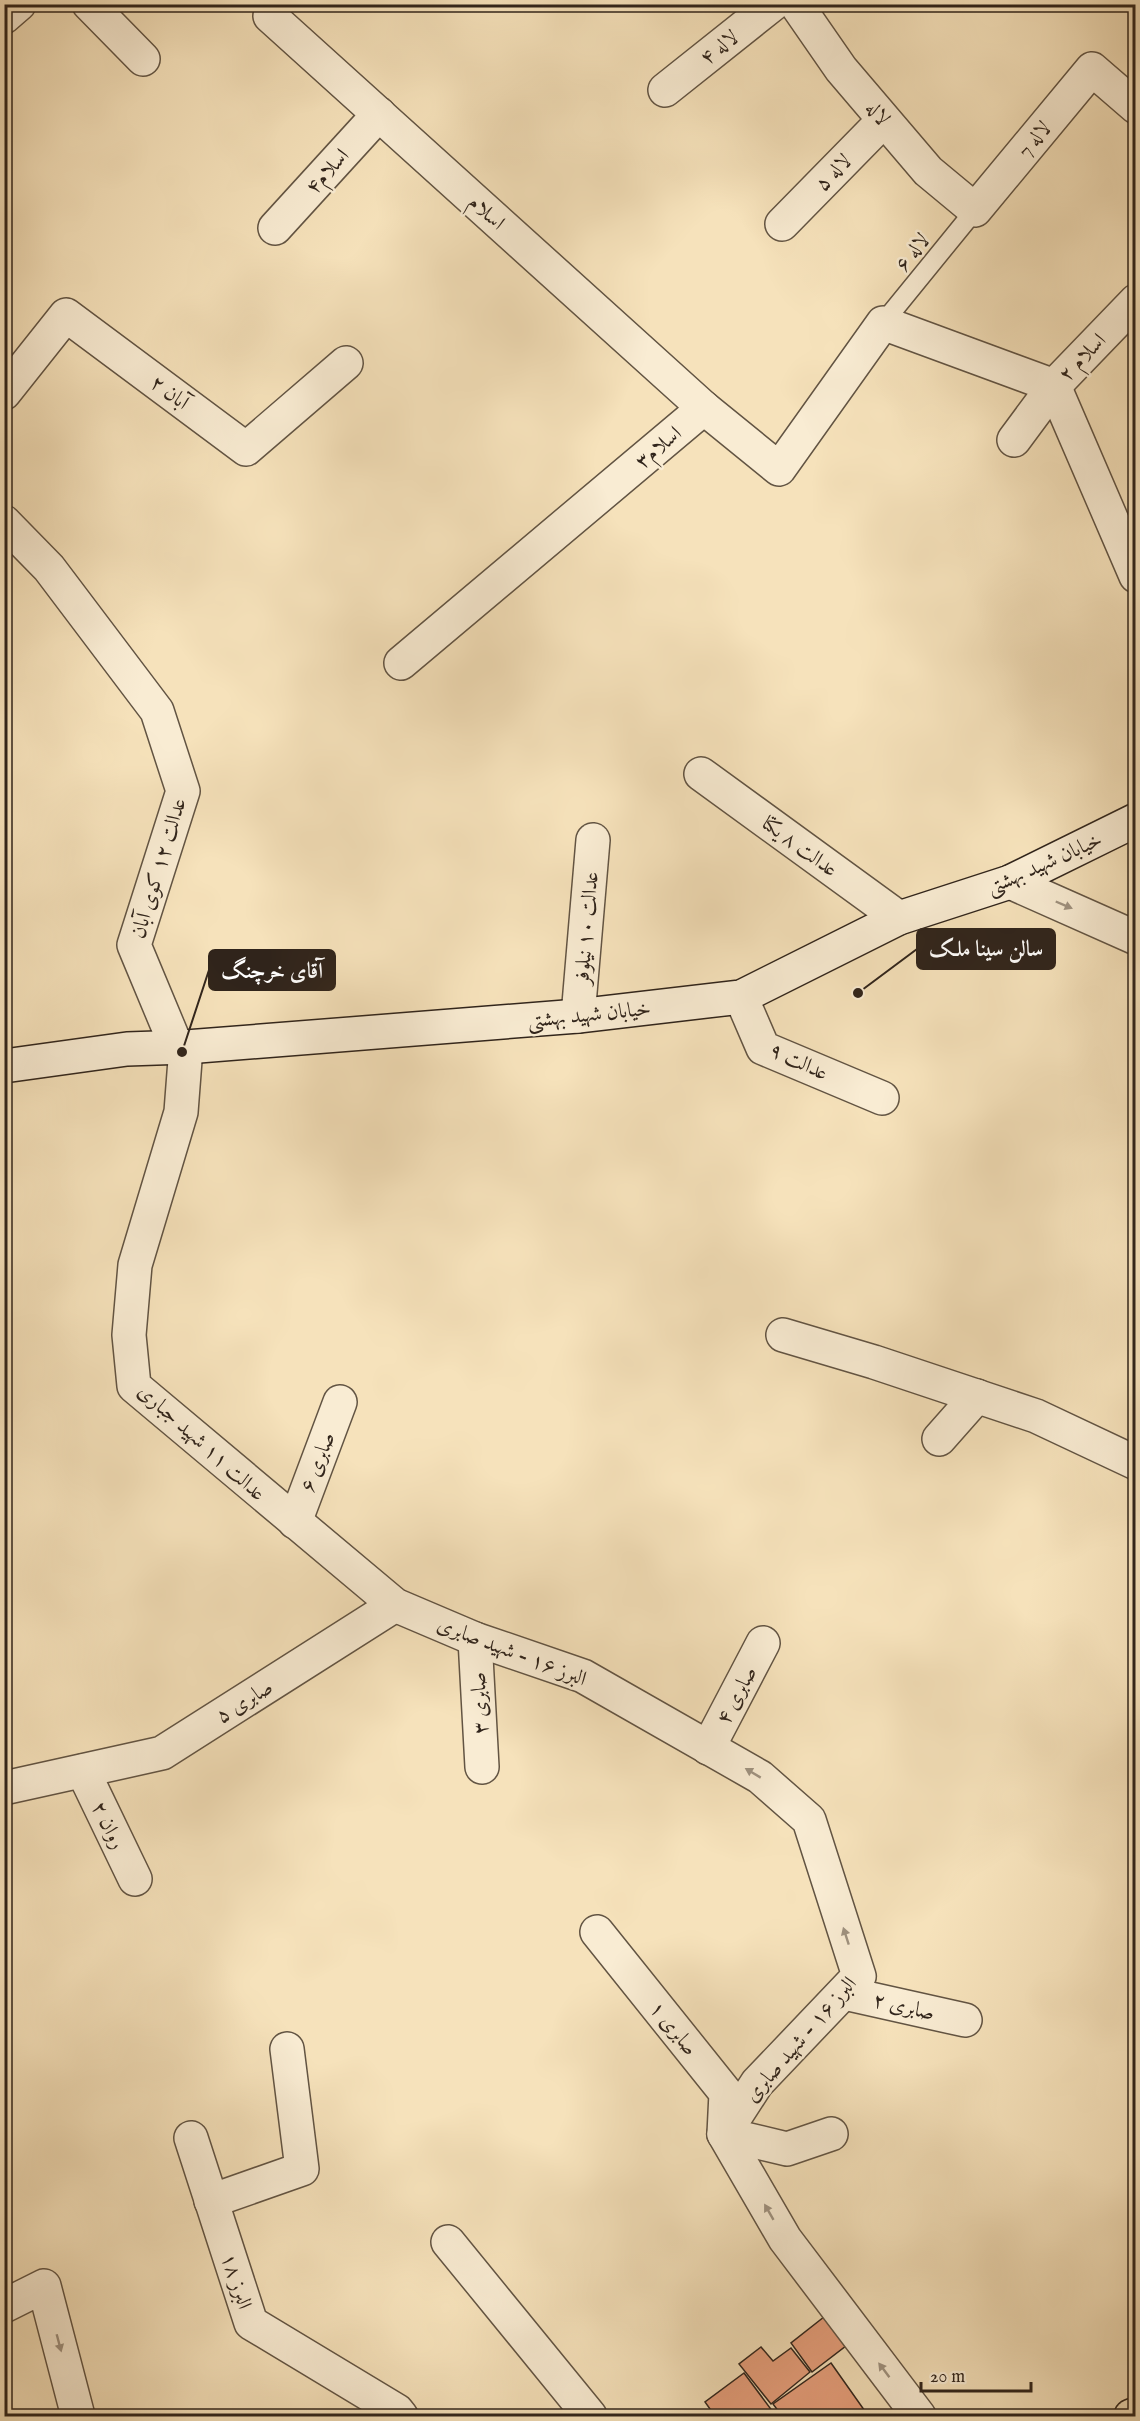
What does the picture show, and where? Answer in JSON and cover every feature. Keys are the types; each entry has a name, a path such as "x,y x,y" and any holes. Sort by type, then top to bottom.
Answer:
{"main road":[{"path":"1131,2416 1136,2414"}],"street":[{"path":"4,17 19,4"},
{"path":"89,4 143,59"},
{"name":"لاله ۴","path":"665,90 773,4"},
{"name":"لاله","path":"796,4 841,69 928,171 975,210"},
{"name":"اسلام","path":"270,16 704,408"},
{"name":"لاله 7","path":"975,210 1092,69 1136,108"},
{"name":"اسلام۴","path":"275,228 379,114"},
{"name":"لاله ۵","path":"782,224 884,120"},
{"name":"اسلام ۲","path":"1014,440 1054,386 1136,301"},
{"name":"آبان ۲","path":"4,393 66,315 246,449 346,363"},
{"path":"704,408 779,469 883,323 1054,386 1136,576"},
{"name":"اسلام۳","path":"401,663 704,408"},
{"name":"عدالت ۱۲ کوی آبان","path":"4,522 49,567 157,711 183,791 134,945 182,1047"},
{"name":"عدالت ۸ یکتا","path":"701,774 899,918"},
{"name":"خیابان شهید بهشتی","path":"4,1066 127,1049 182,1047 579,1016 741,997 899,918 1010,882 1136,820"},
{"name":"عدالت ۱۰ نیلوفر","path":"579,1016 593,840"},
{"path":"1010,882 1136,938"},
{"name":"عدالت ۹","path":"741,997 763,1048 882,1098"},
{"name":"عدالت ۱۱ شهید جباری","path":"182,1047 181,1112 135,1265 129,1335 135,1386 395,1605"},
{"path":"783,1335 1036,1416 1136,1463"},
{"path":"939,1439 977,1396"},
{"name":"صابری ۶","path":"295,1522 340,1402"},
{"name":"البرز ۱۶ - شهید صابری","path":"395,1605 475,1640 583,1676 760,1777 809,1820 859,1977 757,2083 724,2134"},
{"name":"صابری ۵","path":"4,1788 162,1754 395,1605"},
{"name":"صابری ۳","path":"475,1640 482,1767"},
{"name":"صابری ۴","path":"708,1748 763,1643"},
{"name":"روان ۲","path":"83,1771 135,1879"},
{"name":"صابری ۱","path":"597,1932 726,2093 724,2134"},
{"name":"صابری ۲","path":"844,1993 965,2020"},
{"path":"211,2201 302,2169 287,2049"},
{"path":"724,2134 787,2149 831,2134"},
{"path":"724,2134 785,2239 919,2416"},
{"name":"البرز ۱۸","path":"191,2138 251,2324 397,2411 401,2416"},
{"path":"448,2242 590,2416"},
{"path":"4,2306 44,2286 78,2416"}],"lane":[{"name":"لاله ۶","path":"883,323 975,210"}],"building":[{"path":"829,2313 851,2342 812,2372 791,2343"},
{"path":"761,2347 773,2361 791,2348 810,2372 771,2404 739,2364"},
{"path":"831,2363 867,2414 863,2416 782,2416 773,2404"},
{"path":"744,2373 776,2416 715,2416 705,2402"}],"place":[{"name":"سالن سینا ملک","path":"858,993"},
{"name":"آقای خرچنگ","path":"182,1052"}]}
